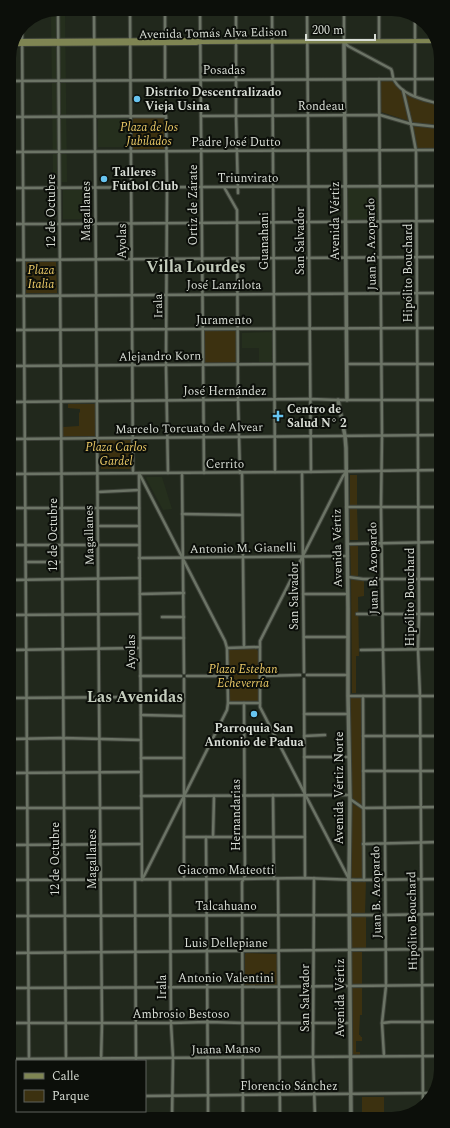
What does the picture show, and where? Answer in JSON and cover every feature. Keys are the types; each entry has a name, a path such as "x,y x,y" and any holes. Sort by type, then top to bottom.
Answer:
{"main road":[{"name":"Avenida Tomás Alva Edison","path":"18,43 59,42 196,43 199,41 431,41"}],"street":[{"name":"12 de Octubre","path":"58,16 66,1060"},
{"name":"Magallanes","path":"94,16 102,953 101,1060"},
{"name":"Ayolas","path":"130,16 133,473"},
{"path":"165,16 165,80"},
{"name":"Ortiz de Zárate","path":"200,16 204,473"},
{"path":"236,16 238,193"},
{"name":"Guanahani","path":"272,16 275,472"},
{"name":"San Salvador","path":"308,16 311,472"},
{"path":"344,16 344,42 348,46 391,68 394,80 402,90 408,94 434,102"},
{"path":"379,16 379,41"},
{"path":"415,23 415,96"},
{"path":"22,36 29,1060"},
{"name":"Avenida Vértiz","path":"344,42 347,400"},
{"name":"Posadas","path":"16,81 434,79"},
{"name":"Juan B. Azopardo","path":"379,80 382,364 381,507 386,950 386,986 382,1024 384,1056"},
{"name":"Hipólito Bouchard","path":"402,90 416,150 419,542 418,650 420,696 420,879 423,1099"},
{"path":"16,117 130,115"},
{"name":"Irala","path":"130,115 166,116 166,365 168,473"},
{"name":"Rondeau","path":"201,116 380,115 411,124 434,126"},
{"name":"Padre José Dutto","path":"16,152 434,150"},
{"name":"Triunvirato","path":"16,188 434,186"},
{"path":"224,187 237,208 238,222 238,437 241,473 244,648"},
{"path":"16,224 434,221"},
{"path":"16,260 434,257"},
{"name":"José Lanzilota","path":"16,296 434,293"},
{"name":"Juramento","path":"16,330 434,328"},
{"name":"Alejandro Korn","path":"16,366 310,364"},
{"path":"347,364 434,364"},
{"name":"Avenida Vértiz","path":"338,400 345,436 348,556 348,696"},
{"name":"José Hernández","path":"16,402 434,400"},
{"name":"Marcelo Torcuato de Alvear","path":"16,438 434,435"},
{"name":"Cerrito","path":"16,474 434,470"},
{"name":"San Salvador","path":"302,472 304,672"},
{"path":"346,472 260,641 260,703 261,709 349,879"},
{"name":"Ayolas","path":"139,473 142,880"},
{"path":"139,473 226,641 228,704 227,710 142,880"},
{"path":"182,473 184,673 187,676 227,676"},
{"path":"98,492 139,490"},
{"path":"346,507 434,507"},
{"path":"16,508 139,508"},
{"path":"182,514 242,515"},
{"path":"98,526 139,526"},
{"path":"347,544 434,542"},
{"path":"16,545 139,545"},
{"name":"Antonio M. Gianelli","path":"139,558 348,556"},
{"path":"26,562 62,562"},
{"path":"348,577 363,579 434,579"},
{"path":"16,580 140,578"},
{"path":"140,594 184,594"},
{"path":"303,594 347,594"},
{"path":"16,616 140,614"},
{"path":"358,614 434,614"},
{"path":"162,617 184,617"},
{"path":"304,637 348,637"},
{"path":"140,638 184,638"},
{"path":"227,648 260,647"},
{"path":"16,650 140,648"},
{"path":"361,650 434,649"},
{"path":"300,676 301,673 304,672 307,675 347,675"},
{"path":"140,676 181,676 184,673"},
{"path":"305,878 304,679 307,675"},
{"path":"181,676 184,679"},
{"path":"184,879 184,679 187,678 187,676"},
{"path":"260,676 300,676 304,679"},
{"path":"348,696 434,696"},
{"name":"Avenida Vértiz Norte","path":"348,696 350,797 349,879"},
{"path":"362,696 364,880"},
{"path":"16,698 140,697"},
{"name":"Hernandarias","path":"243,1112 242,882 245,876 244,703"},
{"path":"228,704 260,703"},
{"path":"304,714 348,714"},
{"path":"141,715 184,716"},
{"path":"304,736 325,735"},
{"path":"363,736 434,736"},
{"path":"16,739 64,738 141,740"},
{"path":"304,757 349,757"},
{"path":"141,758 184,758"},
{"path":"363,772 434,771"},
{"path":"16,773 141,772"},
{"path":"141,796 244,795 350,797 363,808 434,807"},
{"path":"214,796 214,837"},
{"path":"273,796 279,951 278,1023 280,1112"},
{"path":"16,808 142,808"},
{"path":"184,837 305,837"},
{"path":"206,837 208,1112"},
{"path":"363,844 434,842"},
{"path":"16,845 141,844"},
{"name":"Giacomo Mateotti","path":"16,880 305,878 364,880 434,879"},
{"name":"San Salvador","path":"314,878 313,951 315,1112"},
{"name":"Avenida Vértiz","path":"349,879 351,1112"},
{"path":"135,880 136,1060"},
{"name":"Irala","path":"170,880 171,1023 173,1058 172,1112"},
{"name":"Talcahuano","path":"16,916 434,914"},
{"name":"Luis Dellepiane","path":"16,953 434,949"},
{"name":"Antonio Valentini","path":"16,988 434,985"},
{"name":"Ambrosio Bestoso","path":"16,1023 350,1022"},
{"path":"382,1024 391,1022 434,1022"},
{"name":"Juana Manso","path":"16,1059 136,1060 173,1058 434,1056"},
{"name":"Florencio Sánchez","path":"146,1096 427,1093"}],"shaded area":[{"path":"51,16 65,16 67,182 53,182"},
{"path":"99,119 127,119 128,147 98,147"},
{"path":"345,186 380,186 380,221 345,222"},
{"path":"63,190 92,190 92,219 63,219"},
{"path":"271,332 272,362 259,362 259,348 242,348 242,333"},
{"path":"162,477 172,509 163,510 146,478"}],"green space":[{"path":"393,81 405,93 434,104 434,149 417,149 412,122 381,112 380,82"},
{"name":"Plaza de los Jubilados","path":"135,117 163,118 165,120 164,149 133,149 133,119"},
{"name":"Plaza Italia","path":"26,261 56,261 57,293 26,293"},
{"path":"202,329 238,329 238,364 203,364"},
{"path":"68,404 95,404 96,436 63,437 63,427 79,426 80,409 68,408"},
{"name":"Plaza Carlos Gardel","path":"100,439 131,439 131,469 101,469"},
{"path":"350,475 357,475 357,506 350,506"},
{"path":"350,508 357,508 358,540 350,540"},
{"path":"350,545 358,545 358,578 351,576"},
{"path":"351,579 364,580 364,596 358,597 359,656 356,656 356,693 352,693"},
{"name":"Plaza Esteban Echeverría","path":"231,649 256,649 258,651 259,700 257,702 229,701 228,651"},
{"path":"350,697 361,697 362,806 351,800"},
{"path":"351,803 362,809 362,881 366,881 365,914 351,913"},
{"path":"351,916 366,917 366,950 352,950"},
{"path":"352,952 362,952 362,1015 360,1015 359,1035 362,1037 362,1041 356,1041 356,1052 360,1052 360,1056 352,1056"},
{"path":"246,953 277,954 277,985 245,986"},
{"path":"362,1097 384,1097 384,1112 362,1112"}],"place":[{"name":"Distrito Descentralizado Vieja Usina","path":"137,99"},
{"name":"Talleres Fútbol Club","path":"104,179"},
{"name":"Centro de Salud N° 2","path":"278,416"},
{"name":"Parroquia San Antonio de Padua","path":"254,714"}],"district":[{"name":"Villa Lourdes","path":"196,266"},
{"name":"Las Avenidas","path":"135,696"}]}
